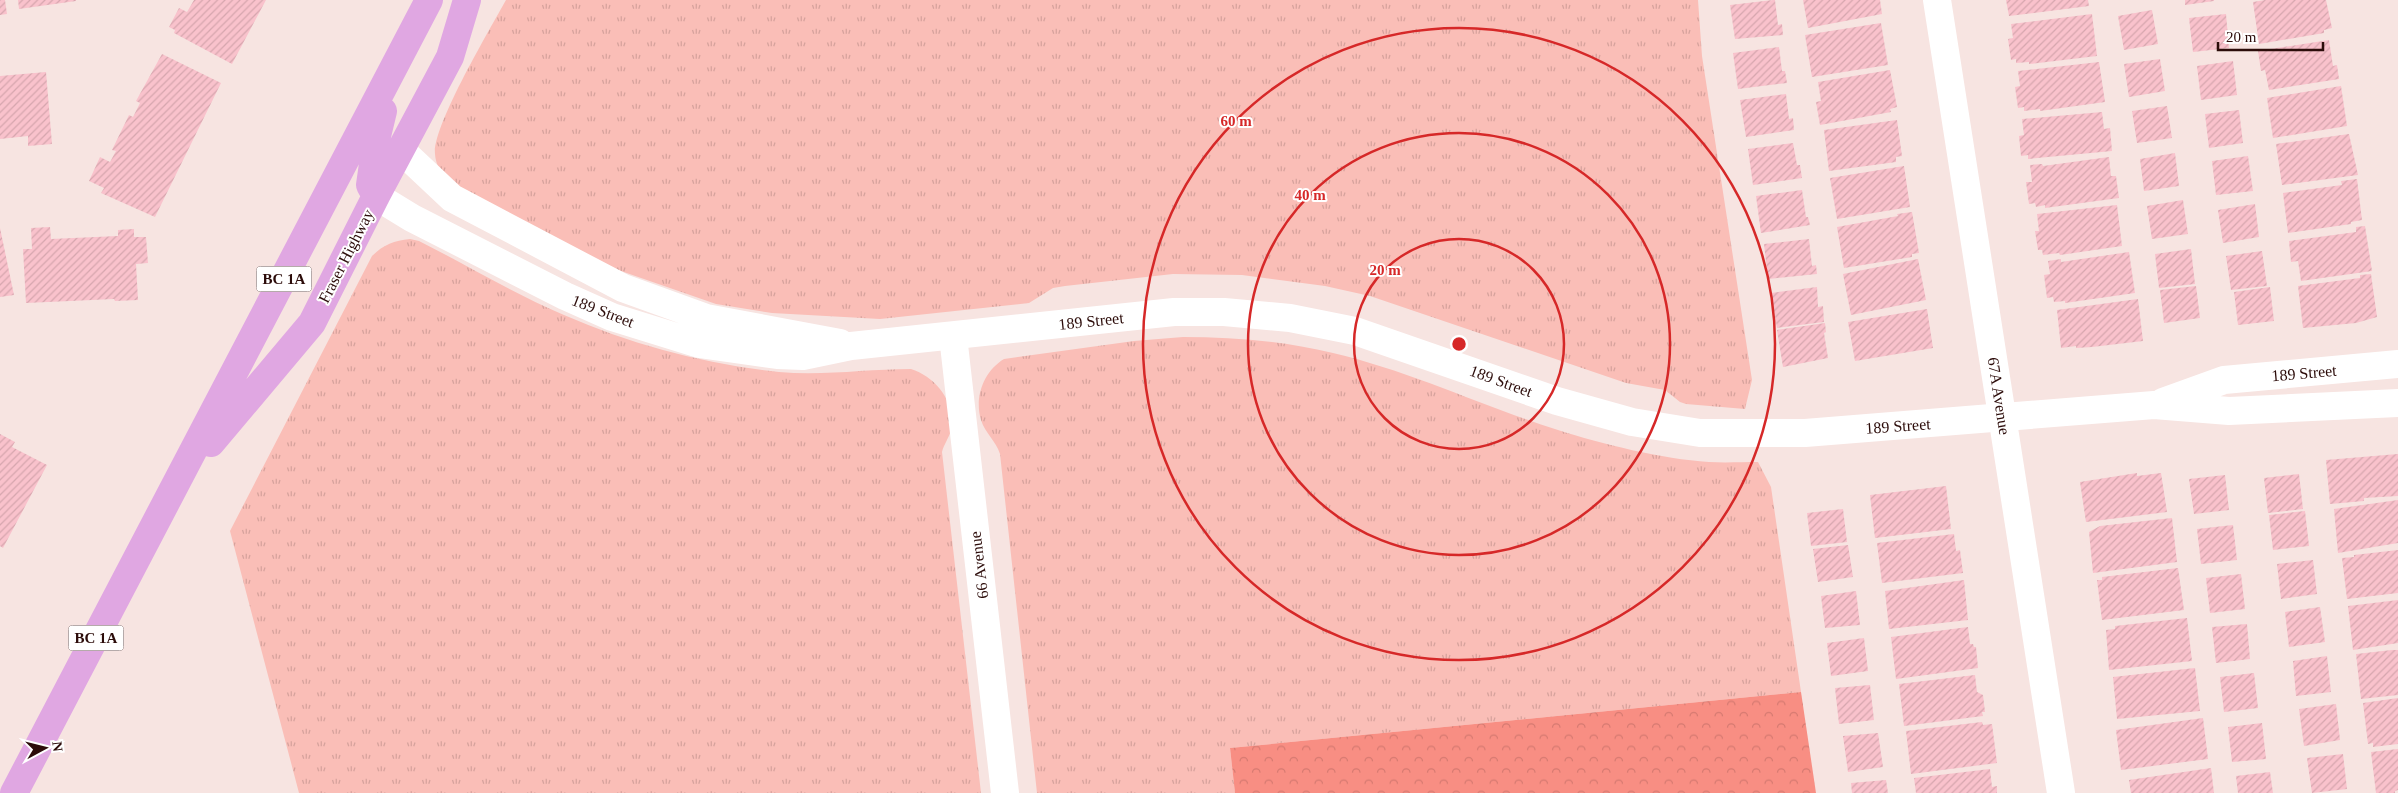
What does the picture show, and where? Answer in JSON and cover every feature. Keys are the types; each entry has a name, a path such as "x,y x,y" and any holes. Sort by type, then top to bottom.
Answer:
{"main road":[{"name":"Fraser Highway","path":"14,793 430,0"},
{"name":"Fraser Highway","path":"178,482 312,323 376,196 402,151 450,57 467,0"},
{"path":"376,196 370,185 377,136 391,76"}],"street":[{"name":"67A Avenue","path":"1937,0 2061,793"},
{"name":"189 Street","path":"402,151 452,198 623,288 706,318 851,346"},
{"name":"189 Street","path":"376,196 417,221 565,296 612,317 700,344 777,355 803,356 851,346 1174,312 1224,312 1290,318 1355,331 1557,401 1632,422 1681,430 1728,434 1798,433 2154,405 2229,411 2398,403"},
{"name":"66 Avenue","path":"953,336 1005,793"},
{"name":"189 Street","path":"2154,405 2224,380 2398,364"}],"green space":[{"path":"506,0 1698,0 1702,56 1752,380 1745,409 1686,404 1680,402 1665,390 1626,383 1370,296 1325,286 1242,275 1173,274 1065,286 1053,288 1029,303 880,319 772,313 716,304 618,270 464,192 441,171 435,154 443,123 463,78"},
{"path":"410,239 419,241 545,307 590,326 669,352 723,364 779,372 812,373 911,369 936,384 947,401 952,420 951,430 942,452 981,793 299,793 230,531 372,256 389,244"},
{"path":"1183,337 1221,338 1296,345 1333,353 1390,369 1530,421 1613,445 1691,460 1758,462 1771,487 1801,692 1230,748 1235,793 1037,793 1000,454 981,420 979,402 982,385 991,370 1004,359 1134,341"},
{"path":"1801,692 1816,793 1235,793 1230,748"}],"building":[{"path":"0,0 5,0 7,14 0,15"},
{"path":"18,0 76,0 76,1 19,9"},
{"path":"194,0 266,0 232,64 174,33 175,30 169,27 179,8 187,12"},
{"path":"1775,0 1778,25 1782,24 1783,35 1735,39 1730,5"},
{"path":"1803,0 1880,0 1882,14 1808,28"},
{"path":"2006,0 2088,0 2089,6 2009,16"},
{"path":"2185,0 2214,0 2214,1 2185,5"},
{"path":"2265,0 2326,0 2332,28 2324,30 2324,33 2259,44 2253,2"},
{"path":"2152,10 2158,44 2124,50 2118,16"},
{"path":"2092,14 2097,56 2029,64 2029,62 2016,63 2016,59 2011,60 2008,39 2013,38 2011,24"},
{"path":"2226,14 2229,48 2193,52 2189,18"},
{"path":"1881,23 1888,65 1812,77 1805,35"},
{"path":"2329,40 2333,66 2337,65 2339,79 2269,90 2265,70 2261,71 2258,51"},
{"path":"1779,47 1782,71 1785,71 1787,83 1738,89 1733,53"},
{"path":"162,54 221,83 155,217 101,193 104,188 89,181 100,157 110,162 116,151 112,150 129,115 133,117 140,103 136,101"},
{"path":"2160,59 2165,91 2129,97 2124,64"},
{"path":"2233,61 2237,95 2201,100 2197,66"},
{"path":"2099,62 2105,102 2040,111 2040,109 2024,111 2024,107 2018,108 2015,87 2020,86 2018,71"},
{"path":"1890,70 1897,107 1890,109 1891,112 1820,125 1816,102 1821,101 1818,82"},
{"path":"46,72 52,144 28,146 28,136 0,139 0,76"},
{"path":"2341,86 2347,126 2273,138 2267,98"},
{"path":"1786,94 1789,119 1793,118 1794,130 1746,137 1740,100"},
{"path":"2167,106 2172,138 2137,143 2132,111"},
{"path":"2239,110 2243,143 2209,148 2205,114"},
{"path":"2102,112 2104,129 2110,128 2112,151 2028,159 2028,155 2021,156 2019,136 2024,135 2022,119"},
{"path":"1897,120 1902,156 1896,157 1896,162 1829,171 1824,130"},
{"path":"2349,134 2358,175 2282,185 2276,144"},
{"path":"1793,143 1797,165 1800,165 1802,178 1753,185 1748,149"},
{"path":"2175,153 2179,186 2144,191 2140,159"},
{"path":"2248,156 2253,191 2216,195 2212,161"},
{"path":"2109,157 2111,176 2116,176 2119,198 2045,208 2045,205 2036,207 2035,203 2029,204 2026,182 2032,182 2030,165 2042,164 2043,166"},
{"path":"1904,166 1910,207 1837,219 1830,178"},
{"path":"2357,179 2362,220 2351,222 2351,224 2288,233 2283,193 2342,185 2341,181"},
{"path":"1802,190 1806,217 1808,217 1810,225 1761,233 1756,196"},
{"path":"2183,200 2188,234 2152,239 2147,206"},
{"path":"2255,204 2259,237 2223,243 2218,210"},
{"path":"2117,205 2122,246 2060,255 2059,253 2043,255 2042,250 2038,250 2035,231 2039,231 2037,214"},
{"path":"1912,212 1919,253 1912,254 1912,257 1844,268 1837,227"},
{"path":"2365,226 2372,271 2301,281 2298,261 2291,262 2289,241 2356,232 2356,227"},
{"path":"50,227 51,239 118,236 118,230 134,229 134,237 146,237 148,263 136,264 138,300 115,301 114,299 26,303 23,249 32,249 31,228"},
{"path":"0,228 14,295 0,297"},
{"path":"1809,239 1812,266 1816,265 1817,274 1768,279 1764,244"},
{"path":"2191,249 2195,284 2159,288 2155,254"},
{"path":"2262,251 2267,286 2231,290 2226,256"},
{"path":"2129,252 2135,293 2065,303 2065,301 2054,302 2053,297 2047,298 2044,275 2050,274 2048,261 2061,259 2061,262"},
{"path":"1918,259 1926,300 1851,315 1843,274"},
{"path":"2371,274 2377,317 2356,323 2303,328 2298,286 2360,278 2360,275"},
{"path":"2196,286 2200,318 2164,323 2160,290"},
{"path":"1817,287 1818,307 1823,306 1824,322 1777,328 1771,293"},
{"path":"2270,287 2274,321 2238,325 2234,292"},
{"path":"2138,299 2143,341 2092,347 2076,348 2076,346 2061,348 2057,310"},
{"path":"1927,309 1933,348 1855,361 1848,322"},
{"path":"1825,323 1826,332 1824,333 1828,358 1783,367 1777,330"},
{"path":"0,434 15,442 12,447 47,465 3,548 0,546"},
{"path":"2398,454 2398,496 2364,498 2364,501 2330,504 2326,460"},
{"path":"2137,473 2137,476 2161,473 2167,512 2086,522 2080,482"},
{"path":"2299,474 2303,509 2268,513 2264,478"},
{"path":"2225,475 2229,510 2194,514 2189,479"},
{"path":"1946,486 1951,529 1875,538 1870,495"},
{"path":"2398,500 2398,543 2338,553 2334,509"},
{"path":"1843,509 1847,542 1811,546 1807,513"},
{"path":"2305,511 2309,546 2273,550 2269,515"},
{"path":"2172,518 2177,562 2093,573 2089,532 2100,526"},
{"path":"2233,525 2237,560 2201,564 2197,529"},
{"path":"1954,534 1956,551 1960,550 1963,573 1882,583 1877,543"},
{"path":"1848,545 1853,577 1818,582 1813,549"},
{"path":"2398,550 2398,593 2347,599 2342,558"},
{"path":"2313,560 2317,594 2281,599 2277,564"},
{"path":"2178,568 2184,610 2102,620 2097,580 2102,580 2102,577"},
{"path":"2241,574 2245,609 2210,613 2206,578"},
{"path":"1964,580 1968,620 1889,629 1885,591"},
{"path":"1856,591 1860,625 1825,628 1821,596"},
{"path":"2398,600 2398,643 2353,650 2348,606"},
{"path":"2320,607 2325,642 2289,647 2285,612"},
{"path":"2187,618 2192,661 2109,670 2106,630 2115,629 2115,626"},
{"path":"2247,624 2250,659 2216,663 2212,627"},
{"path":"1968,627 1970,644 1976,647 1978,668 1896,679 1891,637"},
{"path":"1864,638 1868,671 1831,676 1827,643"},
{"path":"2398,650 2398,695 2361,699 2356,654"},
{"path":"2327,656 2331,692 2296,696 2293,661"},
{"path":"2195,668 2200,711 2117,719 2113,677"},
{"path":"2254,673 2258,708 2224,712 2220,677"},
{"path":"1975,675 1977,692 1983,695 1985,712 1982,712 1983,716 1904,726 1899,684"},
{"path":"1870,685 1874,720 1839,724 1835,688"},
{"path":"2398,698 2398,744 2373,747 2373,743 2368,744 2363,703"},
{"path":"2336,704 2340,740 2304,746 2299,709"},
{"path":"2203,718 2208,759 2121,770 2116,730"},
{"path":"1982,722 1983,725 1992,724 1997,763 1911,774 1906,731"},
{"path":"2262,723 2266,759 2232,762 2228,727"},
{"path":"1878,733 1883,767 1848,772 1843,736"},
{"path":"2398,749 2398,790 2395,793 2376,793 2371,752"},
{"path":"2343,754 2347,789 2312,793 2307,758"},
{"path":"2211,768 2214,793 2131,793 2129,780"},
{"path":"1990,769 1992,787 1997,786 1997,793 1916,793 1914,778"},
{"path":"2270,772 2273,793 2238,793 2236,776"},
{"path":"1886,780 1888,793 1852,793 1851,783"}]}
